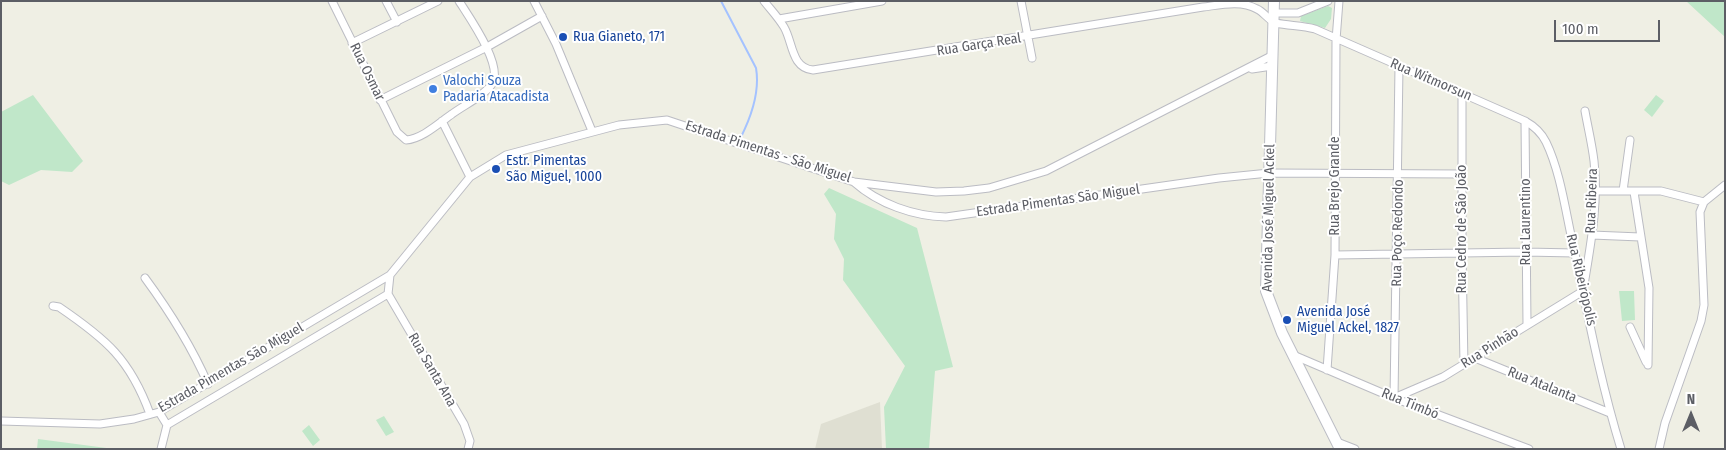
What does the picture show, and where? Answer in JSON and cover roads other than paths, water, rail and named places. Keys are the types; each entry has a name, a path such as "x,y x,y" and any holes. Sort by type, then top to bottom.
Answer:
{"street":[{"name":"Rua Osmar","path":"332,1 397,132 406,140 416,138 442,121"},
{"path":"386,1 397,22"},
{"path":"352,43 438,1"},
{"path":"459,1 487,47 494,71 492,84 442,121 470,177"},
{"path":"534,1 592,131"},
{"name":"Rua Garça Real","path":"764,1 779,19 799,65 805,70 1027,37 1202,4 1232,4"},
{"path":"779,19 882,1"},
{"path":"1021,1 1032,58"},
{"path":"1232,4 1241,1"},
{"name":"Avenida José Miguel Ackel","path":"1274,1 1266,291 1293,355 1338,445"},
{"path":"1232,4 1258,9 1274,18 1298,14 1328,1"},
{"name":"Rua Brejo Grande","path":"1327,370 1335,255 1336,40 1339,1"},
{"path":"1298,14 1298,25"},
{"path":"380,100 487,47 542,16"},
{"name":"Rua Witmorsun","path":"1274,18 1315,29 1336,40 1525,120"},
{"name":"Estrada Pimentas - São Miguel","path":"592,131 634,122 667,120 854,182 936,192 964,191 1022,180 1080,156 1273,56"},
{"path":"1247,70 1272,66"},
{"name":"Rua Poço Redondo","path":"1394,398 1398,253 1399,67"},
{"name":"Rua Cedro de São João","path":"1462,94 1464,364"},
{"name":"Rua Ribeira","path":"1583,291 1592,235 1595,191 1594,161 1585,111"},
{"name":"Rua Laurentino","path":"1525,120 1527,324"},
{"name":"Rua Ribeirópolis","path":"1525,120 1535,126 1546,143 1563,200 1610,413 1621,449"},
{"name":"Estrada Pimentas São Miguel","path":"1,421 100,424 134,419 159,412 390,275 470,177 491,162 506,155 592,131"},
{"path":"1623,191 1630,140"},
{"name":"Estrada Pimentas São Miguel","path":"854,182 865,192 896,207 928,216 946,217 1219,178 1269,173 1462,174"},
{"path":"1659,449 1665,423 1701,321 1704,286 1699,223 1704,202 1725,184"},
{"path":"1595,191 1673,193 1704,202"},
{"path":"1630,327 1648,365 1649,288 1634,192"},
{"path":"1592,235 1640,237"},
{"path":"1335,255 1462,252 1574,253"},
{"path":"388,294 390,275"},
{"path":"144,278 173,316 195,354 208,384"},
{"name":"Rua Pinhão","path":"1394,398 1418,389 1475,358 1583,291"},
{"name":"Estrada Pimentas São Miguel","path":"167,425 388,294"},
{"name":"Rua Santa Ana","path":"388,294 464,424 470,441 468,449"},
{"path":"53,306 59,307 93,331 121,357 141,388 150,414"},
{"name":"Rua Timbó","path":"1293,355 1394,398 1529,449"},
{"name":"Rua Atalanta","path":"1475,358 1610,413"},
{"path":"159,412 167,425 161,449"},
{"path":"1338,445 1355,449"}],"waterway":[{"path":"721,1 756,68 756,95 741,137"}],"place":[{"name":"Rua Gianeto, 171","path":"563,37"},
{"name":"Valochi Souza Padaria Atacadista","path":"433,89"},
{"name":"Estr. Pimentas São Miguel, 1000","path":"496,169"},
{"name":"Avenida José Miguel Ackel, 1827","path":"1287,320"}]}
